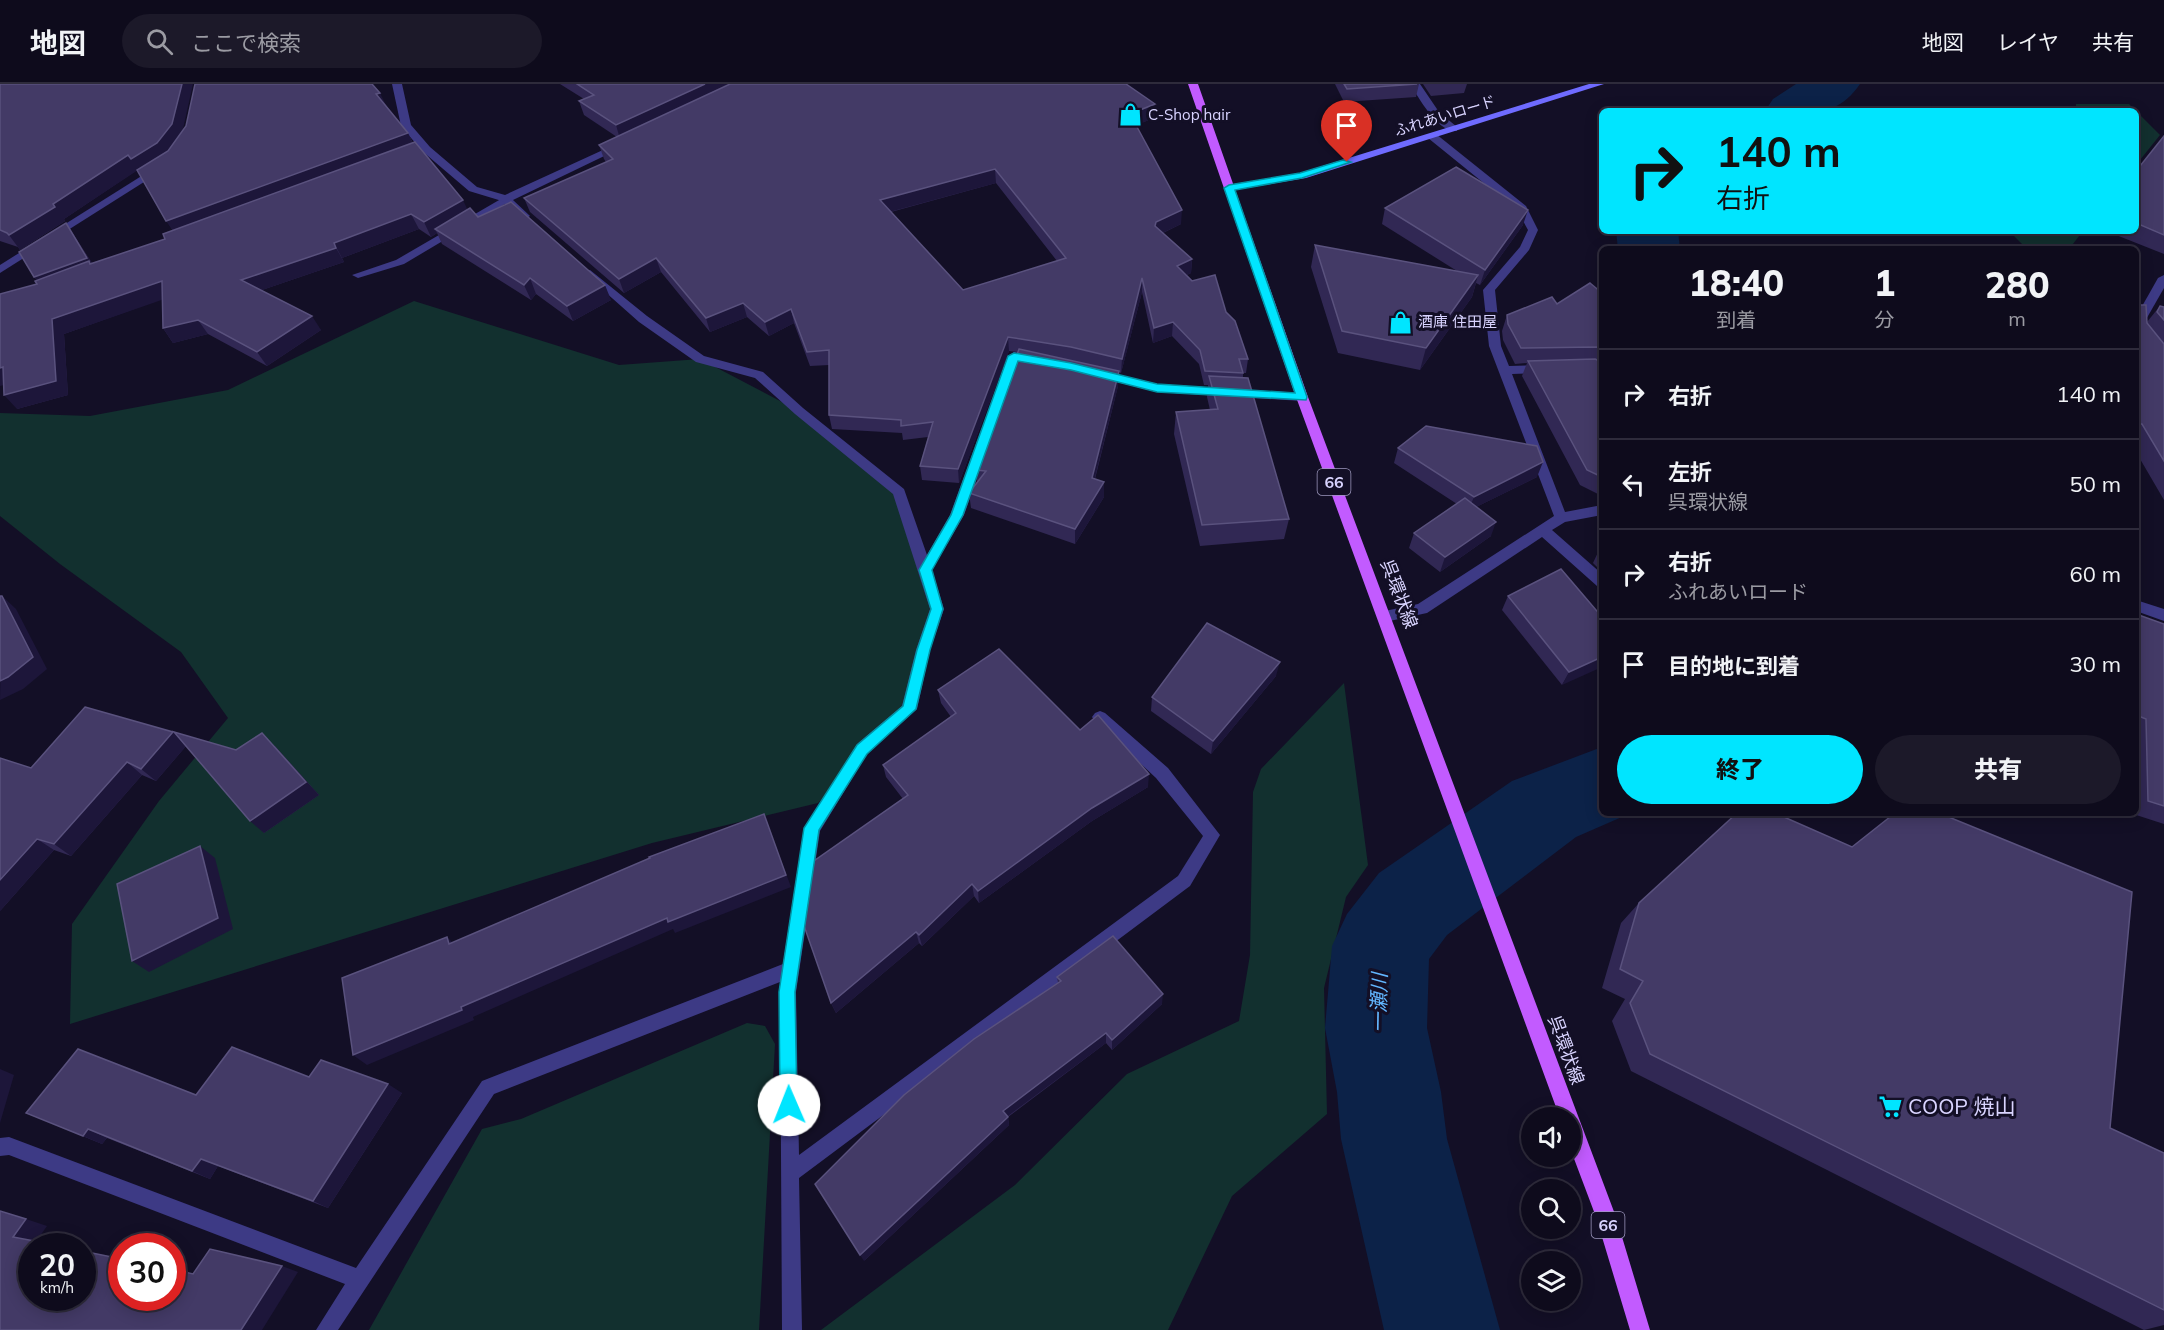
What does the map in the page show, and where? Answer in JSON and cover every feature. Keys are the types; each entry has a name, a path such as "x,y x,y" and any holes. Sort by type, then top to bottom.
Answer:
{"main road":[{"name":"呉環状線","path":"1193,84 1302,397 1565,1107"},
{"name":"66","path":"1581,1151 1606,1217 1640,1330"}],"street":[{"path":"397,84 406,126 420,151 472,189 506,199 531,222"},
{"path":"1415,84 1435,114 1453,129"},
{"name":"ふれあいロード","path":"1229,188 1302,176 1599,84"},
{"path":"1432,136 1522,208 1533,230 1525,248 1489,290 1495,346 1560,518"},
{"path":"358,275 400,262 506,199 635,139"},
{"path":"0,270 172,161"},
{"path":"583,267 643,319 700,359 759,375 799,411 899,492 937,609 923,650 909,709 862,750 812,828 787,992 792,1330"},
{"path":"2139,328 2150,312 2164,278"},
{"path":"925,570 957,515 1014,356 1048,362"},
{"path":"1504,370 1559,369"},
{"path":"1092,372 1157,388 1302,397"},
{"path":"1385,616 1422,609 1560,518 1599,511"},
{"path":"1543,530 1599,579"},
{"path":"2139,606 2164,615"},
{"path":"790,1173 1184,881 1212,835 1162,773 1100,717"},
{"path":"326,1330 488,1087 790,969"},
{"path":"0,1147 9,1146 358,1279"}],"green space":[{"path":"2076,104 2129,104 2133,108 2076,108"},
{"path":"2139,114 2160,135 2139,161"},
{"path":"2012,234 2081,234 2071,246 2024,246"},
{"path":"414,301 619,365 700,359 799,411 899,492 937,609 909,709 818,803 652,843 70,1024 72,924 159,801 228,718 181,652 60,564 0,516 0,413 90,416 228,390"},
{"path":"1344,683 1368,865 1346,897 1324,988 1327,1114 1232,1196 1168,1330 821,1330 1015,1185 1127,1074 1239,1021 1250,955 1253,792 1261,769"},
{"path":"747,1023 765,1026 775,1044 759,1330 369,1330 482,1129 521,1119"}],"building":[{"path":"0,84 182,84 172,124 157,143 131,159 128,155 53,204 55,207 9,235 0,230"},
{"path":"195,84 372,84 380,93 376,94 408,133 166,221 137,170 168,151 186,126"},
{"path":"577,84 705,84 616,125 579,101 594,95"},
{"path":"730,84 1126,84 1155,104 1130,114 1182,210 1156,222 1155,226 1192,259 1177,266 1192,281 1215,275 1226,312 1235,321 1248,359 1239,359 1243,373 1205,371 1200,350 1173,322 1154,328 1142,278 1122,359 1071,347 1008,337 958,469 920,466 933,422 901,426 901,420 829,415 829,350 807,352 791,309 765,322 743,303 706,318 656,258 619,279 524,198 613,159 599,145","holes":["995,169 1066,258 963,290 880,200"]},
{"path":"1344,84 1417,84 1347,89"},
{"path":"2164,136 2164,235 2139,224 2139,167"},
{"path":"415,142 463,200 424,222 411,214 334,243 336,248 241,280 312,316 257,352 198,320 163,328 162,281 52,319 56,381 4,395 3,367 0,368 0,294 37,284 35,281 89,261 90,264 165,239 163,234"},
{"path":"1456,167 1528,210 1485,270 1385,208"},
{"path":"511,202 605,285 567,306 530,278 524,285 435,229 470,208 478,217"},
{"path":"66,223 87,258 34,277 19,252"},
{"path":"1315,245 1478,275 1426,348 1342,331"},
{"path":"1590,283 1599,290 1599,348 1521,348 1508,324 1507,315 1552,297 1557,304"},
{"path":"2139,305 2146,305 2147,323 2164,344 2164,461 2142,424 2139,424"},
{"path":"2160,306 2164,307 2164,320 2157,312"},
{"path":"1019,349 1119,371 1092,478 1104,482 1075,529 969,493 986,471 976,470"},
{"path":"1528,361 1599,361 1599,476 1587,470"},
{"path":"1209,376 1248,378 1289,519 1202,525 1176,412 1218,409"},
{"path":"1426,426 1537,446 1543,462 1474,497 1398,448"},
{"path":"1465,498 1496,522 1445,557 1414,533"},
{"path":"1561,569 1599,613 1599,658 1569,672 1508,596"},
{"path":"0,596 33,657 0,681"},
{"path":"2139,615 2164,624 2164,806 2148,801 2146,719 2139,716"},
{"path":"1207,623 1280,662 1213,741 1152,697"},
{"path":"999,649 1080,730 1098,715 1149,774 1092,808 978,891 972,884 919,935 916,932 831,1003 802,920 811,863 908,795 883,765 956,713 938,690"},
{"path":"85,707 173,732 141,769 127,762 54,844 37,839 0,880 0,758 31,768"},
{"path":"174,732 236,750 262,733 306,782 250,821"},
{"path":"764,814 786,875 668,922 667,918 461,1007 462,1010 353,1055 342,978 447,937 449,944 649,857"},
{"name":"COOP 焼山","path":"1734,816 1782,816 1852,847 1891,816 1946,816 2132,892 2110,1128 2164,1153 2164,1310 1650,1054 1630,1003 1643,981 1620,969 1639,903"},
{"path":"200,846 218,918 132,961 117,884"},
{"path":"1113,936 1163,994 1112,1040 1106,1033 1003,1111 1008,1117 860,1255 815,1184 904,1095 974,1039 1061,981 1057,977"},
{"path":"232,1047 309,1077 321,1060 388,1084 313,1201 201,1159 192,1171 88,1129 83,1136 26,1113 78,1049 196,1095"},
{"path":"0,1211 26,1219 13,1237 18,1238 18,1311 96,1311 96,1254 108,1256 108,1311 186,1311 186,1272 193,1274 210,1249 282,1266 241,1330 0,1330"}],"waterway":[{"name":"一瀬川","path":"1797,108 1833,84"},
{"name":"一瀬川","path":"1647,234 1649,246"},
{"name":"一瀬川","path":"1442,1330 1394,1139 1389,1092 1376,1028 1381,946 1413,904 1544,809 1599,786"}],"place":[{"name":"C-Shop hair","path":"1130,115"},
{"name":"酒庫 住田屋","path":"1400,322"},
{"name":"COOP 焼山","path":"1890,1107"}],"route":[{"path":"789,1105 787,992 812,828 862,750 909,709 923,650 937,609 925,570 957,515 1014,356 1157,388 1302,397 1229,188 1302,176 1347,162"}]}
